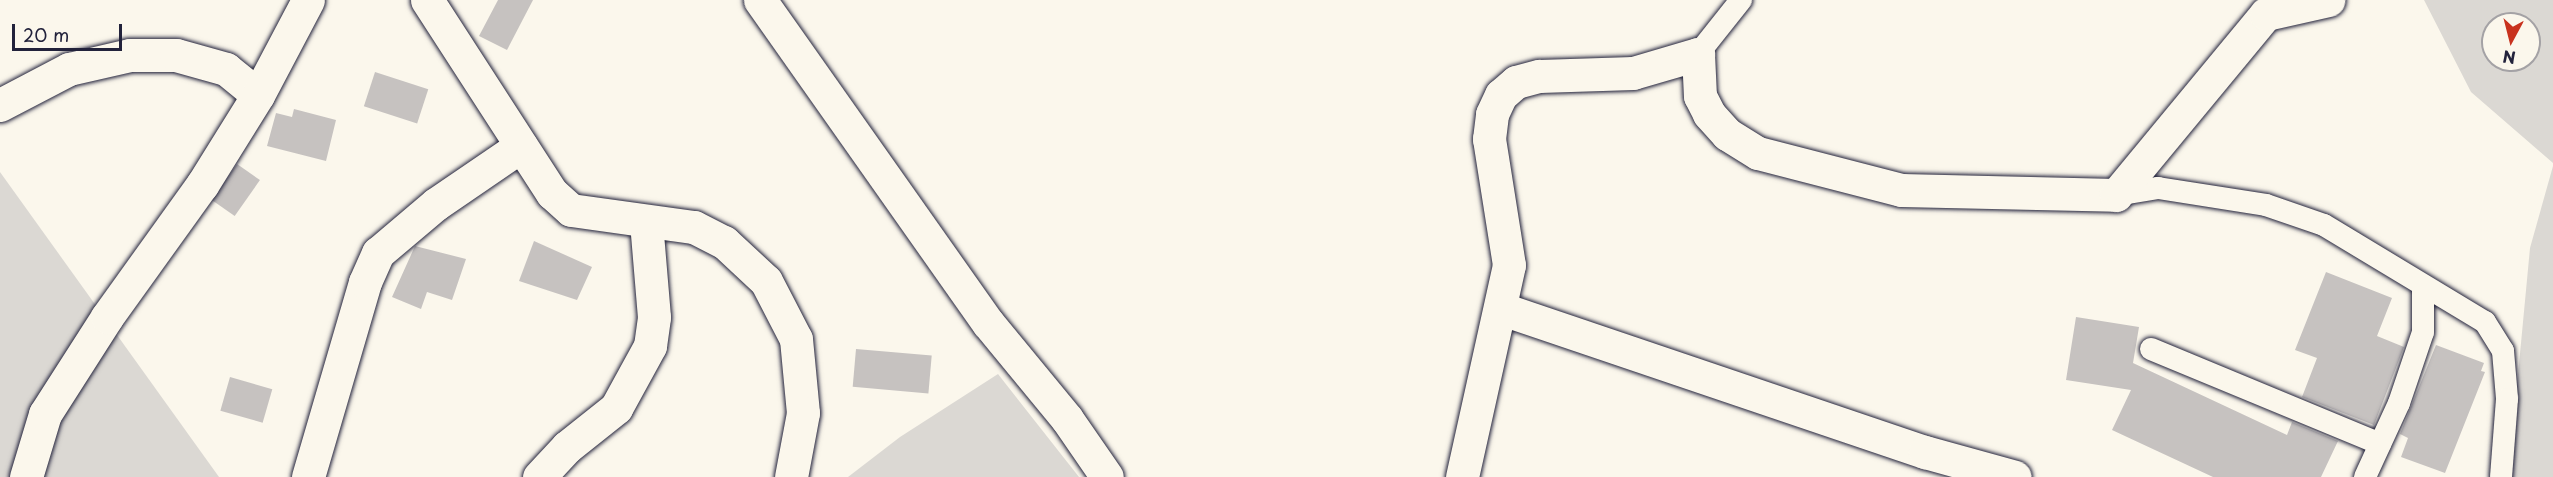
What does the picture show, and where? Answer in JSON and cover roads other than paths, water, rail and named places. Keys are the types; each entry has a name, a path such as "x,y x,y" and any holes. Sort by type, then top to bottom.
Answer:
{"street":[{"path":"26,477 45,414 258,95 308,0"},
{"path":"427,0 491,93 521,146 552,193 571,210 694,227 724,242 766,281 796,339 802,413 791,477"},
{"path":"760,0 988,323 1067,419 1107,477"},
{"path":"1462,477 1502,309 1509,265 1489,139 1492,114 1501,95 1516,82 1539,76 1633,73 1698,54 1700,96 1709,114 1727,134 1758,153 1901,190 2116,195 2266,14 2328,0"},
{"path":"0,105 69,69 130,55 176,55 226,69 258,95"},
{"path":"308,477 364,282 378,253 436,204 521,146"},
{"path":"539,477 567,447 616,408 650,346 654,317 646,222"},
{"path":"1502,309 1925,452 2015,477"}],"lane":[{"path":"1698,54 1741,0"},
{"path":"2116,195 2158,188 2266,205 2324,225 2380,256 2423,288 2485,322 2503,351 2507,399 2501,477"},
{"path":"2365,477 2399,403 2423,332 2423,288"},
{"path":"2151,349 2380,444"}]}
